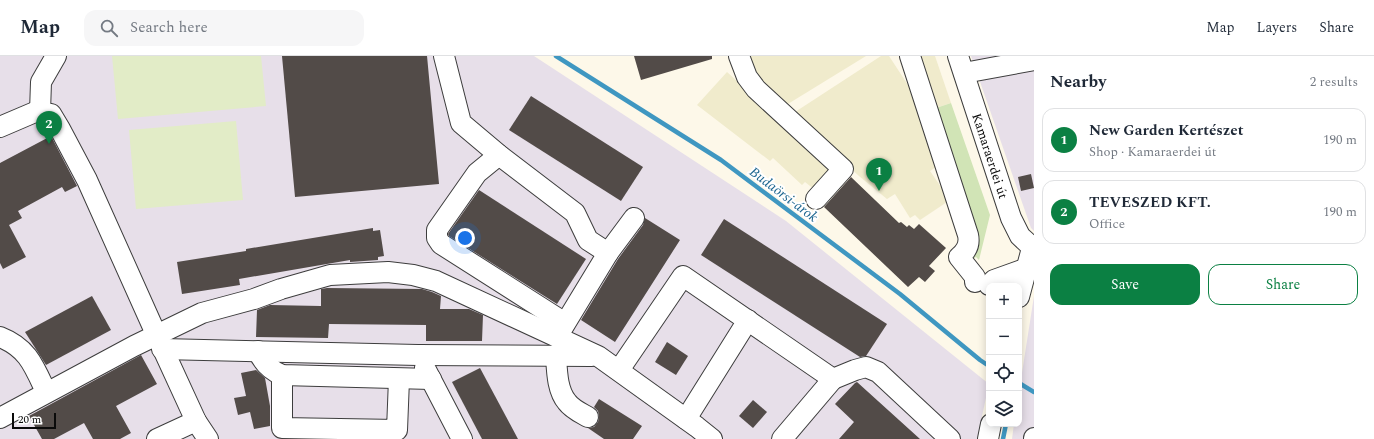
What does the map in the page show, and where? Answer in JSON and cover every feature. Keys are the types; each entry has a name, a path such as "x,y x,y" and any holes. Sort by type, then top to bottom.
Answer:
{"street":[{"path":"40,112 41,82 56,56"},
{"path":"444,56 461,123 499,156 576,213 588,240 608,253"},
{"path":"739,56 747,77 756,89 843,169 816,199"},
{"path":"910,56 968,235 969,246 960,257 982,284 1025,269"},
{"path":"961,65 1034,60"},
{"name":"Kamaraerdei út","path":"961,65 1014,224 1020,236 1033,249"},
{"path":"0,127 28,114 40,112 51,114 84,174 196,421 208,439"},
{"path":"499,156 477,173 437,230 437,238 441,244 559,338"},
{"path":"588,417 568,403 564,398 559,383 559,338 608,253 634,218"},
{"path":"1022,283 1025,269 1033,249"},
{"path":"0,418 46,392 159,341 202,313 254,299 281,289 330,275 388,272 413,275 436,281 598,356 619,370 695,431 748,320"},
{"path":"619,370 683,276 833,380"},
{"path":"0,336 20,347 28,356 46,392"},
{"path":"159,341 258,351 418,355 559,338"},
{"path":"258,351 262,359 273,372 282,375 431,379"},
{"path":"418,355 462,439"},
{"path":"782,439 833,380 866,366 878,372 950,439"},
{"path":"282,375 282,428 397,430 399,379"},
{"path":"157,439 196,421"},
{"path":"988,439 990,427"}],"shaded area":[{"path":"0,56 534,56 786,221 986,382 986,398 977,439 0,439"},
{"path":"747,56 866,56 783,107 752,74"},
{"path":"881,56 889,56 925,111 942,163 930,171 950,200 920,220 915,215 910,218 895,194 887,199 859,176 792,114"},
{"path":"914,56 935,56 951,103 933,109"},
{"path":"971,56 1034,56 1034,231 1031,228"},
{"path":"727,72 834,169 815,190 805,182 802,185 773,158 770,161 697,105"},
{"path":"1034,296 1034,439 1012,439 1014,427 1022,427 1022,373"}],"green space":[{"path":"112,56 261,56 266,106 118,119"},
{"path":"951,103 990,215 979,260 976,257 968,262 933,109"},
{"path":"236,121 243,200 136,209 129,130"}],"building":[{"path":"282,56 427,56 439,184 295,197"},
{"path":"634,56 712,56 712,59 641,80"},
{"path":"531,96 643,167 621,201 509,130"},
{"path":"51,136 77,186 65,192 62,187 18,211 22,218 9,225 26,257 3,269 0,263 0,163"},
{"path":"1031,174 1034,188 1021,191 1018,177"},
{"path":"851,177 899,223 901,222 907,227 909,225 914,229 919,224 946,248 929,266 935,271 925,282 919,277 908,287 824,207"},
{"path":"479,190 586,259 557,304 449,236 448,234"},
{"path":"645,218 680,240 615,342 581,320 618,259 643,225"},
{"path":"724,219 887,324 866,356 860,357 701,255"},
{"path":"373,228 373,231 380,230 384,256 378,257 378,260 350,262 350,260 239,279 240,285 182,294 177,262"},
{"path":"321,289 422,289 432,292 441,296 440,309 469,309 483,315 482,341 426,341 426,325 329,324 328,338 256,337 257,310 270,305 321,306"},
{"path":"92,296 111,330 46,365 25,332"},
{"path":"667,342 688,356 676,375 655,362"},
{"path":"141,355 157,384 116,406 131,433 120,439 93,439 84,423 54,439 42,439 29,416"},
{"path":"480,368 518,439 482,439 452,382"},
{"path":"256,370 265,378 270,406 270,426 254,429 250,412 238,415 234,398 246,396 241,373"},
{"path":"857,382 920,439 839,439 854,422 835,404"},
{"path":"599,399 642,426 633,439 604,439 588,428 594,427 598,422 598,411 594,407"},
{"path":"753,400 767,412 753,428 739,416"}],"waterway":[{"name":"Budaörsi-árok","path":"556,56 721,160 900,294 986,364"},
{"name":"Budaörsi-árok","path":"1022,385 1034,392"},
{"path":"1003,439 1005,427"}],"place":[{"name":"TEVESZED KFT.","path":"49,144"},
{"name":"New Garden Kertészet","path":"879,191"}]}
